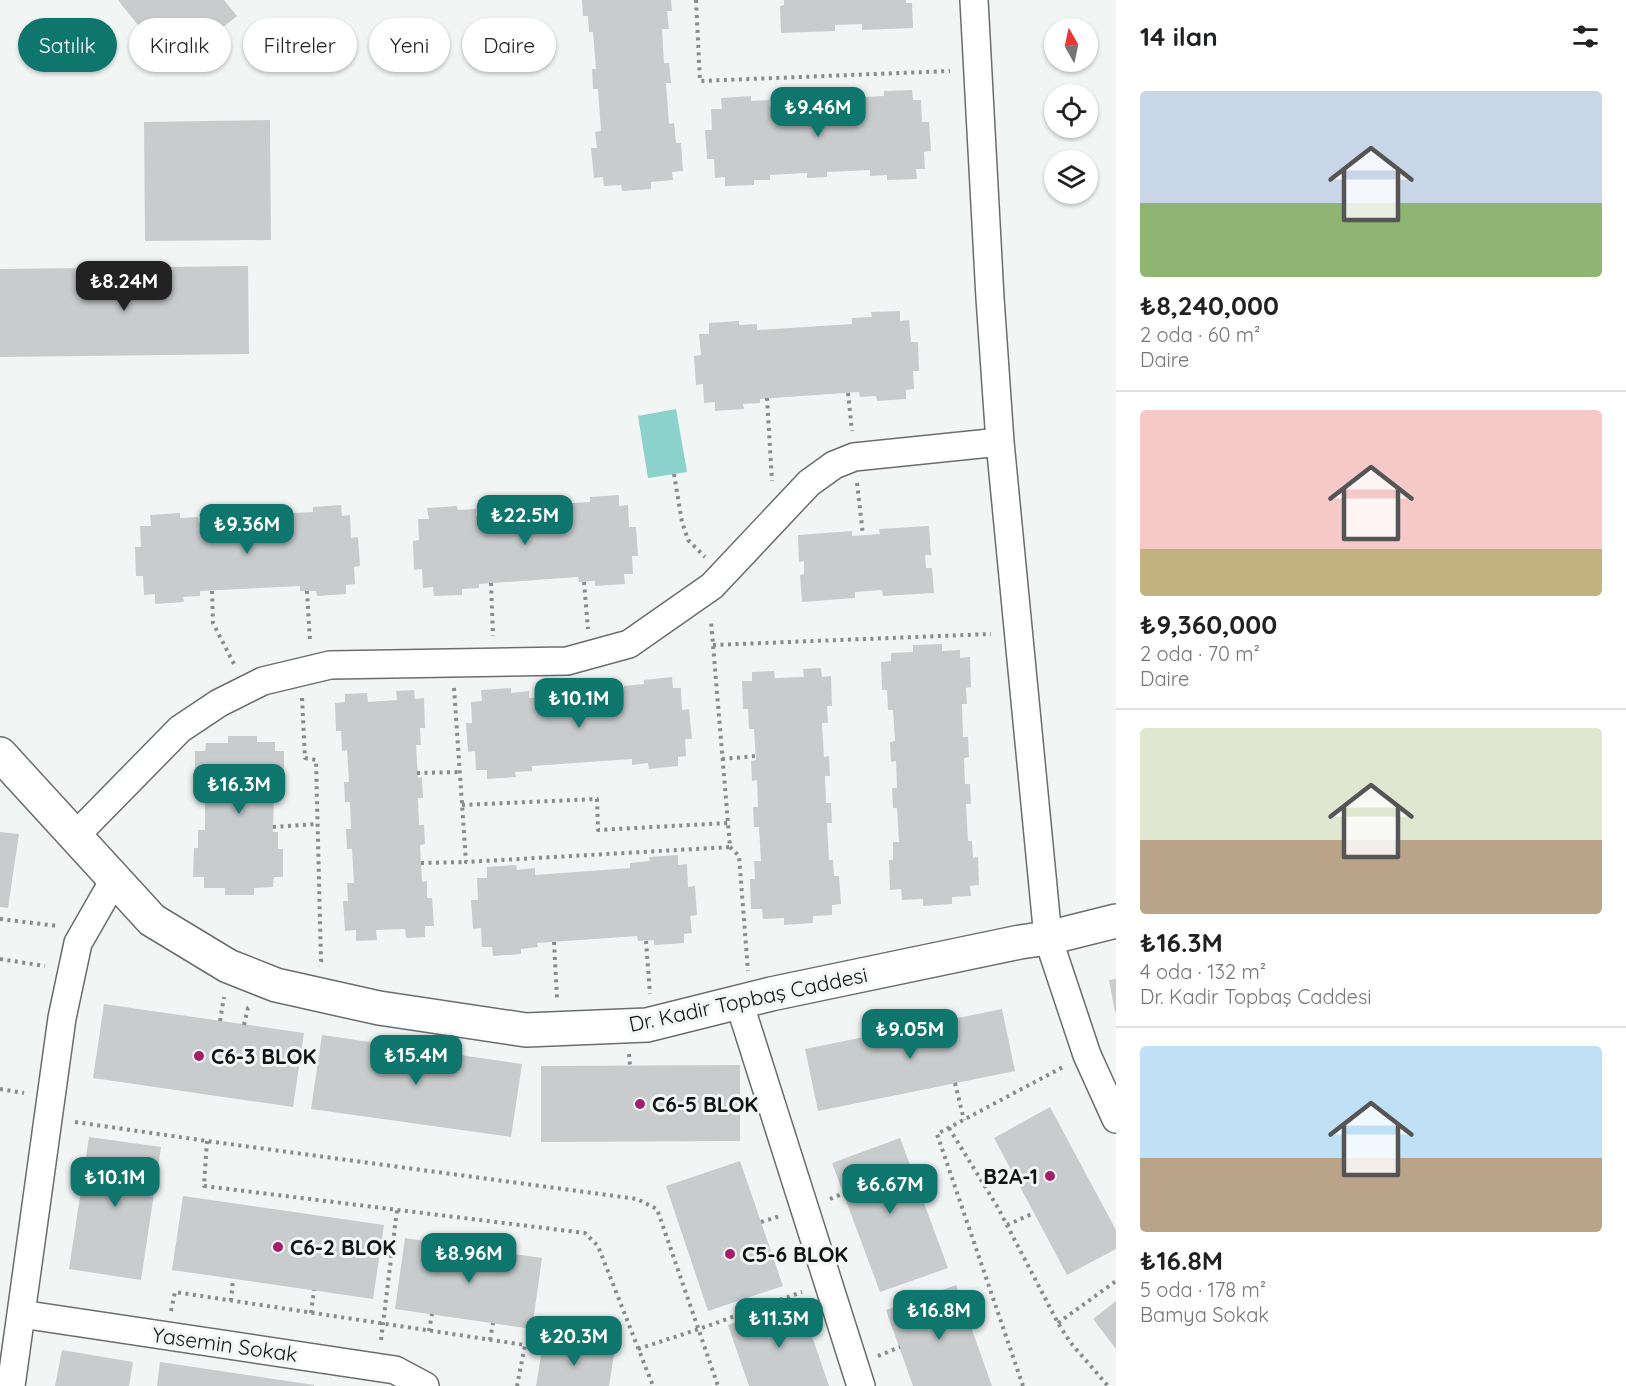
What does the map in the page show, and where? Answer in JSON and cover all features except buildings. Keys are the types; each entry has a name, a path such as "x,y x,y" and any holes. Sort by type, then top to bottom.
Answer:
{"street":[{"path":"974,0 1000,442 1048,938 1087,1054 1116,1119"},
{"path":"74,837 180,729 219,703 263,681 330,665 567,661 629,644 716,581 809,483 834,465 855,457 1000,442"},
{"name":"Dr. Kadir Topbaş Caddesi","path":"0,754 152,920 228,966 276,985 379,1008 526,1030 652,1024 745,1000 1048,938 1116,921"},
{"path":"11,1386 62,1018 78,943 114,880"},
{"path":"745,1000 861,1386"},
{"name":"Yasemin Sokak","path":"21,1314 395,1370 425,1386"}],"path":[{"path":"696,0 700,81 978,70"},
{"path":"767,398 773,495 784,510"},
{"path":"674,474 682,522 688,540 716,581 713,645 729,847"},
{"path":"584,582 591,656"},
{"path":"491,583 494,662"},
{"path":"212,591 213,623 248,689"},
{"path":"305,991 321,961 316,760 305,758 308,591"},
{"path":"713,645 1019,634"},
{"path":"452,663 466,862"},
{"path":"722,759 756,756"},
{"path":"417,773 460,772"},
{"path":"462,805 597,799 598,830 728,824"},
{"path":"273,827 318,824"},
{"path":"421,863 729,847 739,856 745,1000"},
{"path":"0,919 86,930"},
{"path":"646,941 652,1024"},
{"path":"554,942 559,1029"},
{"path":"0,959 72,970"},
{"path":"1023,1386 937,1134 1087,1054"},
{"path":"955,1083 964,1120"},
{"path":"48,1117 207,1142 637,1199 657,1209 718,1386"},
{"path":"948,1128 1007,1225 1058,1323 1070,1342 1108,1386"},
{"path":"207,1142 204,1186 585,1233 598,1246 653,1386"},
{"path":"378,1367 397,1210"},
{"path":"1007,1225 1035,1214"},
{"path":"231,1301 233,1279"},
{"path":"1058,1323 1116,1281"},
{"path":"638,1349 828,1282"},
{"path":"311,1313 314,1290"},
{"path":"166,1336 175,1292 525,1345 517,1386"},
{"path":"429,1331 432,1314"},
{"path":"490,1340 493,1323"}],"shaded area":[{"path":"676,409 687,472 648,478 638,416"}],"place":[{"name":"C6-3 BLOK","path":"199,1056"},
{"name":"C6-5 BLOK","path":"640,1104"},
{"name":"B2A-1","path":"1050,1176"},
{"name":"C6-2 BLOK","path":"278,1247"},
{"name":"C5-6 BLOK","path":"730,1254"}]}
